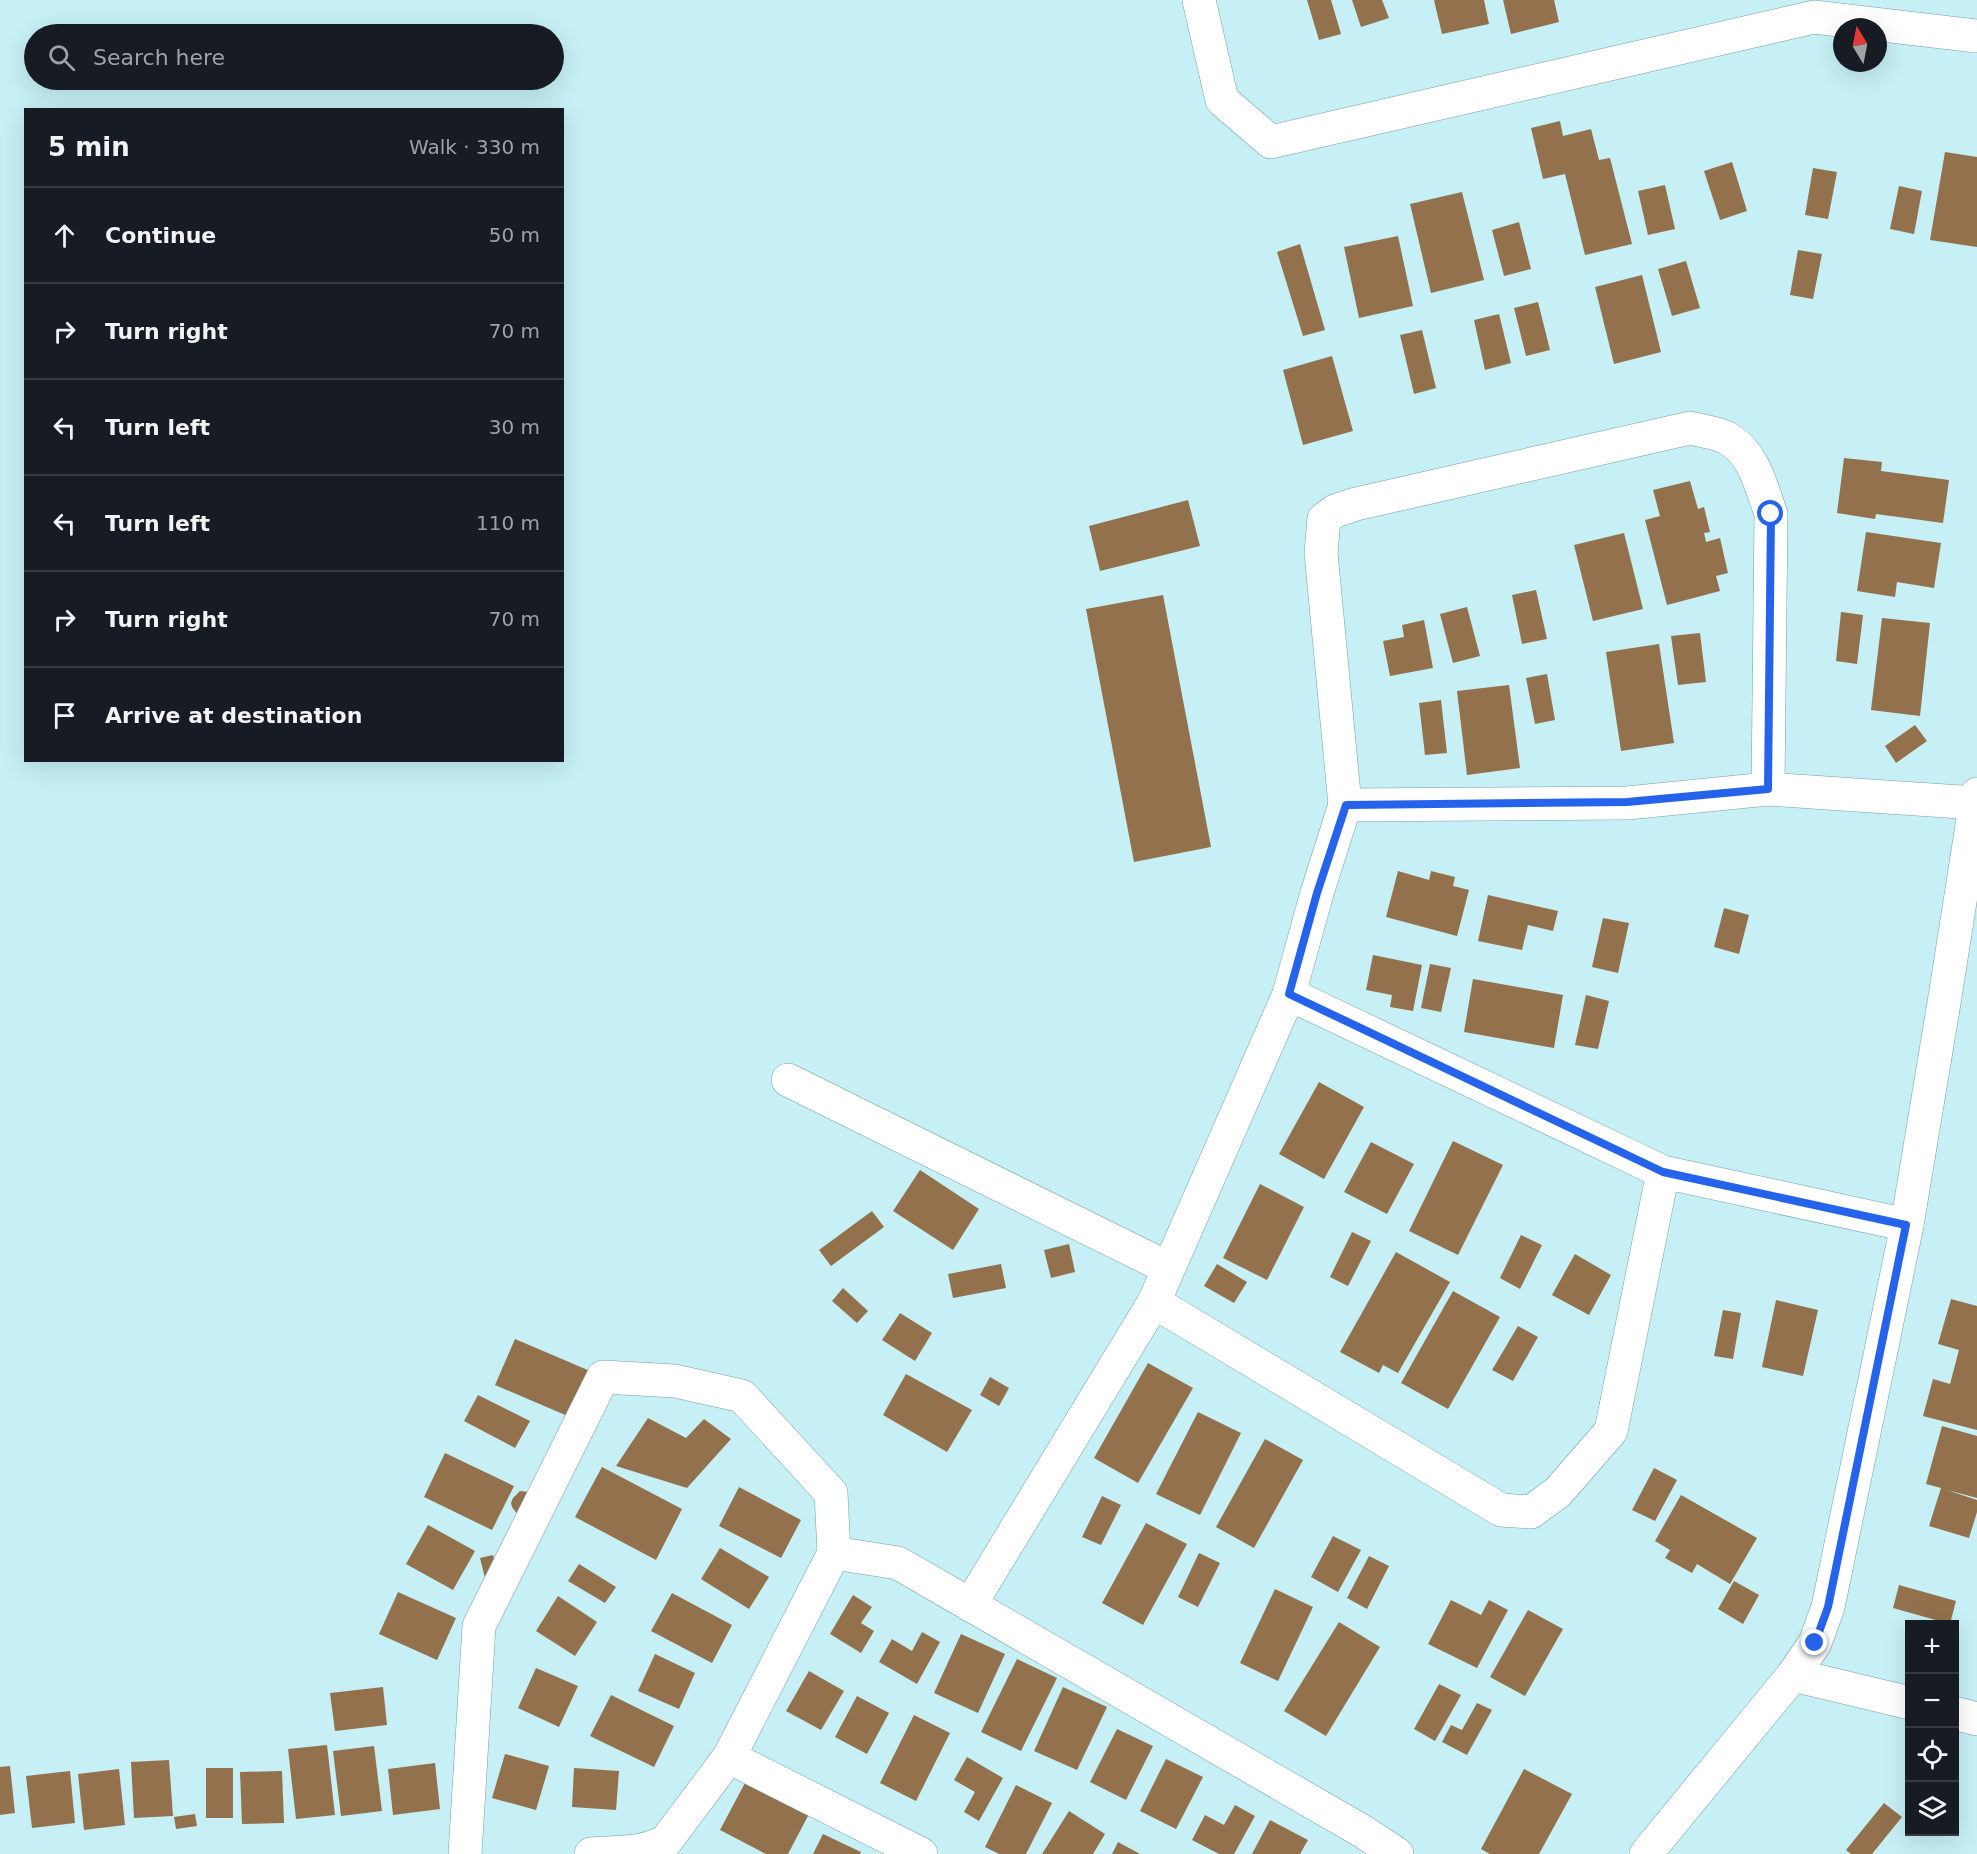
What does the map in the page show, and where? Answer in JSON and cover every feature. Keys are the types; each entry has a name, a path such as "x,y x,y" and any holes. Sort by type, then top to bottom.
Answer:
{"street":[{"path":"1199,0 1222,100 1271,142 1816,9 1977,36"},
{"path":"970,1605 1154,1302 1289,994 1317,893 1346,805 1321,553 1324,519 1335,511 1356,504 1690,428 1726,438 1747,454 1760,481 1771,514 1768,789"},
{"path":"1346,805 1627,802 1768,789 1976,798 1906,1225 1828,1607 1815,1643 1793,1675 1646,1854"},
{"path":"1289,994 1663,1172 1906,1225"},
{"path":"788,1080 1168,1268"},
{"path":"1154,1302 1502,1510 1531,1512 1558,1492 1611,1431 1663,1172"},
{"path":"465,1854 479,1626 603,1377 675,1382 742,1396 831,1493 834,1553 729,1757 666,1841 656,1847 639,1851 591,1854"},
{"path":"834,1553 898,1563 970,1605 1355,1843 1397,1854"},
{"path":"1793,1675 1905,1702"},
{"path":"1959,1714 1977,1719"},
{"path":"729,1757 921,1854"}],"building":[{"path":"1307,0 1331,0 1341,34 1319,40"},
{"path":"1352,0 1382,0 1389,18 1361,27"},
{"path":"1434,0 1484,0 1489,24 1442,34"},
{"path":"1503,0 1554,0 1559,22 1511,34"},
{"path":"1560,121 1563,136 1591,129 1599,160 1610,158 1632,244 1585,255 1565,174 1543,179 1531,128"},
{"path":"1945,152 1977,157 1977,247 1930,240"},
{"path":"1732,162 1747,211 1720,220 1704,171"},
{"path":"1813,168 1837,172 1828,219 1805,215"},
{"path":"1665,185 1675,229 1648,235 1638,191"},
{"path":"1899,186 1922,191 1914,234 1890,229"},
{"path":"1462,192 1484,280 1431,293 1410,204"},
{"path":"1519,222 1531,269 1504,276 1492,230"},
{"path":"1398,236 1413,306 1359,318 1344,247"},
{"path":"1300,244 1325,330 1303,336 1277,252"},
{"path":"1798,250 1822,254 1813,299 1790,295"},
{"path":"1686,261 1700,308 1672,316 1658,269"},
{"path":"1642,275 1661,352 1614,364 1595,287"},
{"path":"1538,302 1550,350 1526,356 1514,308"},
{"path":"1499,314 1511,363 1485,370 1474,320"},
{"path":"1422,330 1436,388 1414,394 1400,335"},
{"path":"1332,356 1353,431 1303,445 1283,370"},
{"path":"1844,458 1882,462 1881,471 1949,480 1943,523 1876,514 1875,519 1837,513"},
{"path":"1690,481 1698,509 1704,507 1710,532 1704,533 1706,542 1720,538 1728,573 1716,576 1720,591 1667,605 1645,520 1660,516 1653,490"},
{"path":"1188,500 1200,546 1100,571 1089,526"},
{"path":"1866,532 1941,543 1934,588 1897,582 1895,597 1857,591"},
{"path":"1624,533 1643,609 1593,621 1574,545"},
{"path":"1536,590 1547,639 1522,644 1512,595"},
{"path":"1163,595 1211,847 1134,862 1086,609"},
{"path":"1467,607 1480,656 1453,663 1440,614"},
{"path":"1841,612 1863,615 1857,664 1836,661"},
{"path":"1882,618 1930,623 1920,716 1871,710"},
{"path":"1424,620 1433,668 1390,676 1383,641 1404,637 1402,625"},
{"path":"1700,633 1706,682 1678,685 1671,636"},
{"path":"1659,644 1674,743 1621,751 1606,652"},
{"path":"1547,674 1555,720 1535,724 1526,678"},
{"path":"1509,685 1520,768 1467,775 1457,691"},
{"path":"1441,700 1447,753 1425,755 1419,703"},
{"path":"1915,725 1927,741 1896,763 1885,746"},
{"path":"1398,871 1429,880 1431,871 1455,877 1453,886 1469,890 1457,936 1386,917"},
{"path":"1488,895 1558,911 1553,931 1528,925 1522,950 1478,941"},
{"path":"1724,908 1749,915 1739,954 1714,947"},
{"path":"1603,918 1629,923 1618,973 1592,967"},
{"path":"1373,955 1422,965 1413,1011 1390,1007 1392,995 1366,990"},
{"path":"1430,964 1451,968 1441,1012 1421,1008"},
{"path":"1473,979 1563,995 1554,1048 1464,1032"},
{"path":"1586,995 1609,1001 1598,1049 1575,1045"},
{"path":"1319,1082 1364,1107 1324,1179 1279,1154"},
{"path":"1453,1141 1503,1165 1458,1255 1409,1231"},
{"path":"1371,1142 1414,1164 1387,1214 1344,1192"},
{"path":"920,1170 979,1209 953,1250 893,1211"},
{"path":"1260,1184 1304,1207 1267,1280 1223,1258"},
{"path":"872,1211 884,1227 831,1266 819,1250"},
{"path":"1352,1232 1371,1241 1348,1286 1330,1277"},
{"path":"1521,1235 1542,1245 1520,1289 1500,1278"},
{"path":"1069,1244 1075,1272 1051,1278 1044,1250"},
{"path":"1396,1252 1450,1282 1398,1373 1383,1365 1379,1373 1340,1352"},
{"path":"1575,1254 1611,1275 1589,1315 1552,1295"},
{"path":"1001,1264 1006,1288 953,1298 948,1274"},
{"path":"1217,1264 1247,1282 1234,1303 1204,1286"},
{"path":"843,1288 868,1311 857,1323 832,1301"},
{"path":"1453,1291 1500,1317 1448,1409 1401,1383"},
{"path":"1951,1299 1977,1306 1977,1430 1923,1416 1933,1379 1950,1384 1959,1350 1938,1344"},
{"path":"1776,1300 1818,1310 1803,1376 1762,1367"},
{"path":"1723,1310 1741,1313 1733,1359 1714,1356"},
{"path":"900,1313 932,1333 915,1361 882,1340"},
{"path":"1518,1326 1538,1337 1513,1381 1492,1370"},
{"path":"515,1339 590,1371 570,1417 495,1385"},
{"path":"1148,1363 1193,1388 1138,1483 1094,1458"},
{"path":"906,1374 972,1410 947,1452 883,1415"},
{"path":"990,1377 1009,1388 999,1406 980,1395"},
{"path":"478,1395 530,1421 515,1448 464,1421"},
{"path":"1198,1412 1241,1433 1200,1515 1156,1494"},
{"path":"648,1418 686,1438 704,1419 731,1439 687,1488 616,1466"},
{"path":"1942,1426 1977,1436 1977,1498 1947,1490 1977,1500 1977,1512 1969,1538 1929,1526 1941,1488 1926,1484"},
{"path":"1265,1439 1303,1460 1254,1548 1216,1527"},
{"path":"445,1453 514,1486 492,1530 424,1497"},
{"path":"602,1467 682,1509 656,1560 575,1517"},
{"path":"1654,1468 1677,1480 1655,1521 1632,1510"},
{"path":"739,1487 801,1520 781,1558 719,1526"},
{"path":"520,1491 529,1492 518,1515 511,1503"},
{"path":"1681,1495 1757,1538 1730,1584 1697,1564 1692,1573 1665,1558 1670,1550 1655,1541"},
{"path":"1102,1496 1121,1505 1101,1545 1082,1537"},
{"path":"1146,1523 1187,1544 1143,1625 1102,1603"},
{"path":"428,1525 475,1551 453,1590 406,1564"},
{"path":"1333,1536 1361,1550 1338,1592 1311,1577"},
{"path":"720,1548 769,1577 749,1609 701,1579"},
{"path":"1199,1553 1220,1563 1198,1607 1178,1597"},
{"path":"493,1555 498,1576 485,1578 480,1558"},
{"path":"1369,1556 1389,1566 1367,1609 1347,1598"},
{"path":"579,1564 616,1587 605,1603 568,1581"},
{"path":"1734,1581 1759,1595 1743,1624 1718,1609"},
{"path":"1899,1585 1956,1601 1951,1620 1936,1620 1893,1608"},
{"path":"1275,1589 1313,1607 1278,1681 1240,1663"},
{"path":"398,1592 456,1618 437,1660 379,1634"},
{"path":"672,1593 732,1625 712,1663 651,1631"},
{"path":"853,1595 872,1607 861,1623 874,1631 861,1653 830,1634"},
{"path":"558,1596 597,1622 575,1656 536,1631"},
{"path":"1451,1600 1481,1615 1489,1600 1508,1610 1477,1668 1428,1644"},
{"path":"1528,1610 1563,1629 1525,1696 1490,1677"},
{"path":"1339,1622 1380,1647 1326,1736 1284,1711"},
{"path":"922,1632 940,1642 917,1684 879,1662 892,1639 912,1651"},
{"path":"961,1634 1005,1654 978,1713 934,1693"},
{"path":"655,1654 695,1673 679,1709 638,1691"},
{"path":"1017,1659 1057,1678 1021,1751 981,1732"},
{"path":"536,1668 578,1686 559,1727 518,1708"},
{"path":"809,1671 844,1691 821,1730 786,1711"},
{"path":"1439,1684 1461,1695 1435,1741 1414,1729"},
{"path":"383,1687 387,1725 335,1731 330,1693"},
{"path":"1063,1687 1107,1707 1077,1770 1034,1751"},
{"path":"611,1695 674,1726 654,1767 590,1736"},
{"path":"857,1696 889,1713 867,1754 835,1737"},
{"path":"1477,1703 1492,1710 1467,1755 1442,1742 1451,1725 1462,1730"},
{"path":"914,1715 950,1733 916,1801 880,1783"},
{"path":"1117,1729 1153,1746 1126,1800 1090,1782"},
{"path":"327,1745 335,1815 296,1819 288,1749"},
{"path":"374,1746 382,1811 341,1816 333,1751"},
{"path":"505,1754 549,1766 536,1810 492,1798"},
{"path":"967,1757 1003,1778 979,1821 964,1812 975,1792 954,1780"},
{"path":"1166,1759 1203,1777 1176,1829 1140,1811"},
{"path":"169,1760 173,1816 134,1818 131,1762"},
{"path":"435,1763 440,1809 393,1815 388,1769"},
{"path":"10,1766 15,1813 0,1815 0,1767"},
{"path":"206,1768 233,1768 233,1818 206,1818"},
{"path":"574,1768 619,1771 616,1810 572,1807"},
{"path":"119,1769 125,1825 84,1830 78,1774"},
{"path":"1524,1769 1572,1794 1539,1854 1490,1854 1481,1849"},
{"path":"70,1771 75,1823 32,1828 26,1776"},
{"path":"282,1771 284,1823 242,1824 240,1772"},
{"path":"746,1781 809,1814 788,1854 766,1854 720,1830"},
{"path":"1016,1785 1052,1803 1026,1854 999,1854 985,1847"},
{"path":"1884,1803 1902,1817 1872,1854 1851,1854 1846,1850"},
{"path":"1235,1805 1255,1816 1234,1854 1219,1854 1192,1840 1205,1815 1224,1825"},
{"path":"1069,1811 1105,1834 1093,1854 1042,1854"},
{"path":"195,1814 197,1826 176,1829 174,1817"},
{"path":"1270,1820 1308,1840 1300,1854 1252,1854"},
{"path":"823,1834 861,1852 860,1854 813,1854"},
{"path":"1118,1842 1140,1854 1112,1854"}],"route":[{"path":"1771,514 1768,789 1627,802 1346,805 1317,893 1289,994 1663,1172 1906,1225 1828,1607 1815,1643"}]}
